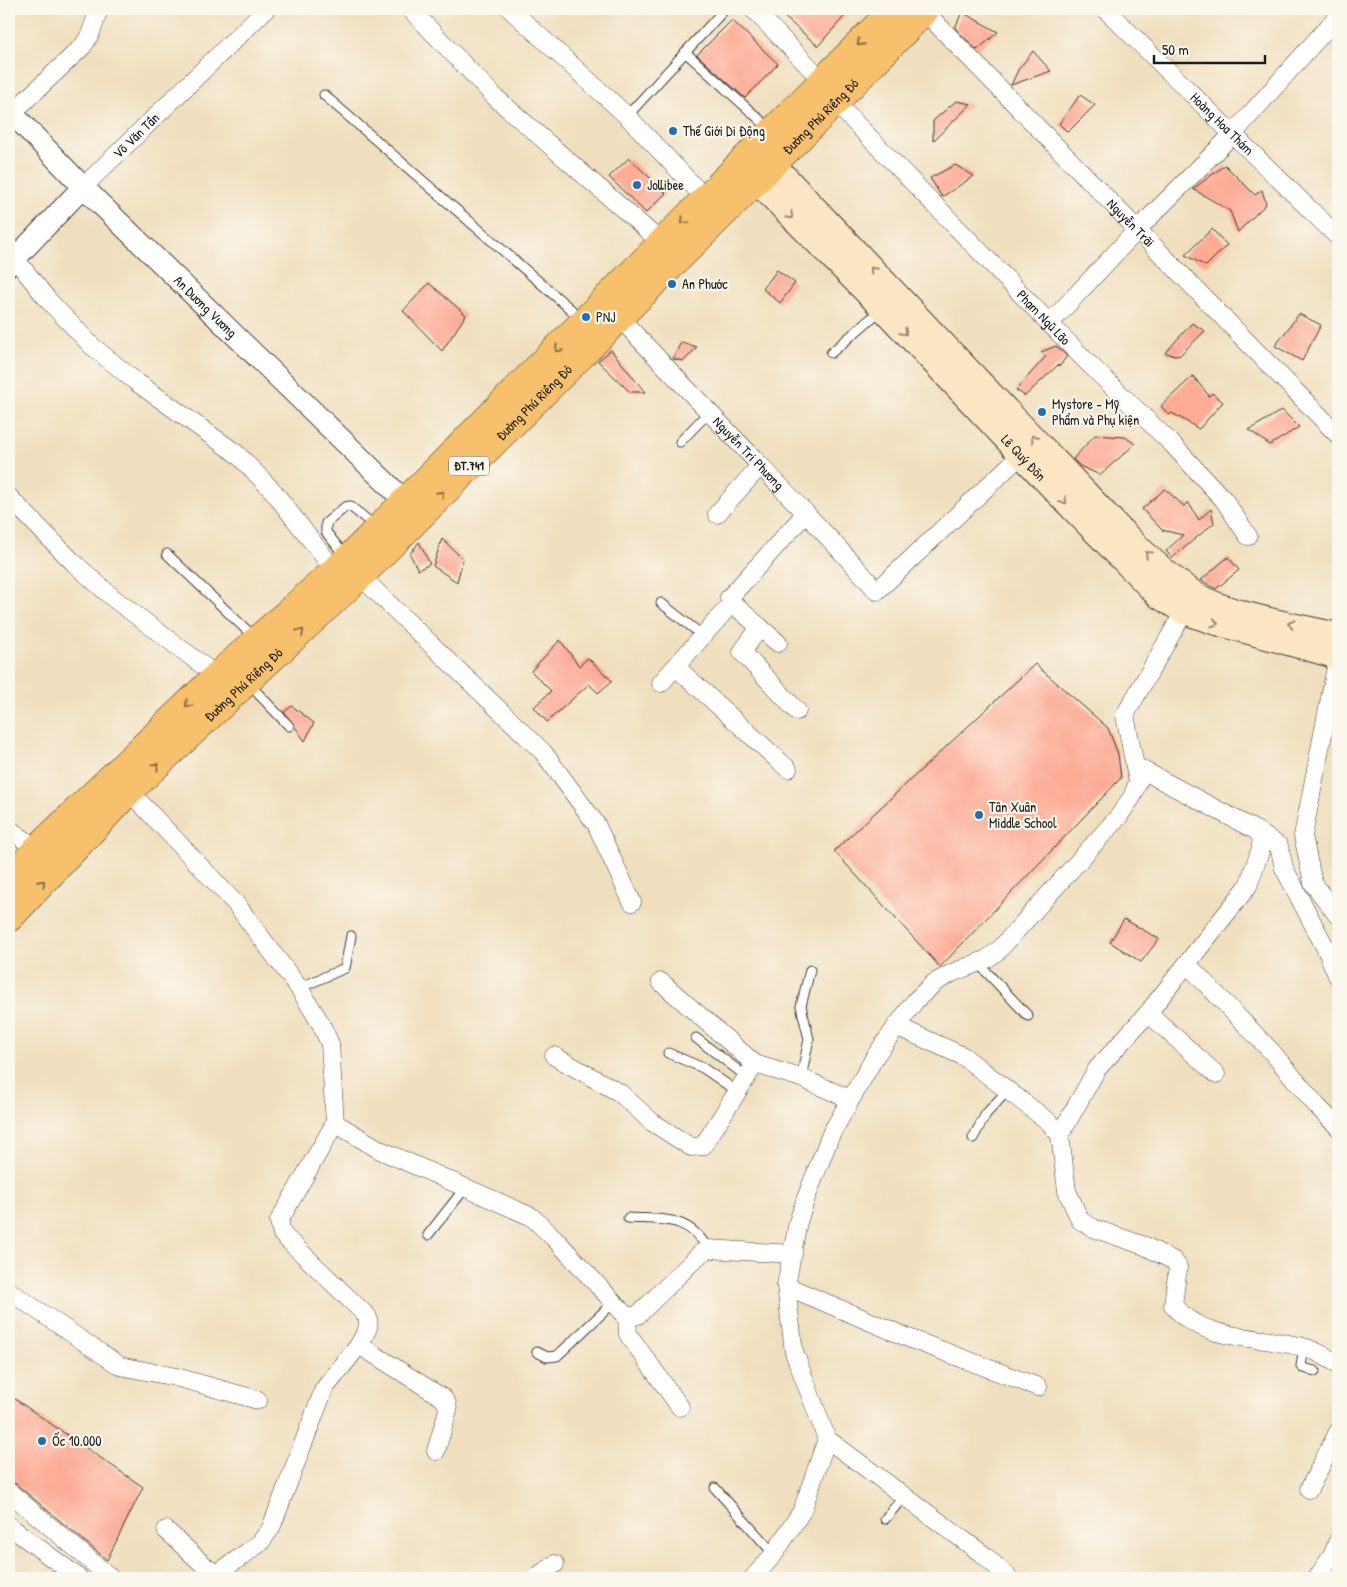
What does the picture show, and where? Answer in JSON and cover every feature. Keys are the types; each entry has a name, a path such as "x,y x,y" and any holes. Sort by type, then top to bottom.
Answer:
{"main road":[{"name":"Đường Phú Riềng Đỏ","path":"829,92 894,9"},
{"name":"Đường Phú Riềng Đỏ","path":"9,918 129,791 247,682 348,569 619,317 760,158 829,92 925,10"},
{"name":"Đường Phú Riềng Đỏ","path":"9,880 37,849 217,676 258,640 348,569 378,529 412,508 585,322 662,243 706,199 760,158"},
{"name":"Lê Quý Đôn","path":"760,158 882,309 1158,596 1241,611 1338,635"},
{"name":"Lê Quý Đôn","path":"760,158 1145,552 1189,603 1298,647 1338,657"}],"street":[{"path":"10,113 82,46 90,36 99,9"},
{"name":"Võ Văn Tần","path":"11,258 266,9"},
{"path":"410,9 496,98 662,243"},
{"path":"510,9 626,116 706,199"},
{"name":"Phạm Ngũ Lão","path":"752,9 1050,323 1211,486 1224,500 1248,536"},
{"name":"Hoàng Hoa Thám","path":"1105,9 1338,238"},
{"name":"Nguyễn Trãi","path":"925,10 1338,435"},
{"path":"1050,323 1137,230 1232,135 1333,16"},
{"name":"An Dương Vương","path":"10,113 83,187 412,508"},
{"path":"11,258 92,346 135,381 237,454 348,569 543,752 596,824 632,902"},
{"name":"Nguyễn Tri Phương","path":"619,317 708,414 806,513 878,591 1021,455"},
{"path":"717,514 760,466"},
{"path":"9,497 73,562 113,598 217,676"},
{"path":"778,643 732,603 730,595 806,513"},
{"path":"660,683 732,603"},
{"path":"1009,1578 985,1556 827,1439 794,1352 786,1286 806,1198 831,1134 876,1055 896,1026 915,1001 934,983 952,973 978,963 998,950 1119,816 1132,797 1138,782 1126,715 1189,603"},
{"path":"760,627 742,652 797,711"},
{"path":"1338,657 1303,836 1313,883 1338,916"},
{"path":"676,667 788,769"},
{"path":"1135,766 1257,831 1279,846 1284,868 1325,947 1338,977"},
{"path":"129,791 236,904 299,988 321,1024 330,1044 335,1123 279,1221 279,1228 282,1234 368,1317 368,1328 359,1345 324,1389 271,1528 260,1543 217,1574 206,1568 166,1530"},
{"path":"9,828 37,849"},
{"path":"1060,1135 1097,1069 1148,1013 1248,886 1262,839 1257,831"},
{"path":"1187,964 1271,1051 1317,1106 1338,1127"},
{"path":"661,982 747,1078 801,1078 850,1099"},
{"path":"1148,1013 1216,1074"},
{"path":"896,1026 963,1056 1048,1122 1060,1135 1068,1192 1080,1220 1093,1228 1145,1246 1174,1261 1178,1267 1173,1305 1178,1312 1194,1324 1213,1331 1304,1347 1338,1364"},
{"path":"554,1056 620,1093 652,1122 691,1147 704,1146 747,1078"},
{"path":"335,1123 380,1150 532,1217 555,1239 626,1317 628,1334 680,1407"},
{"path":"626,1317 638,1315 700,1254 708,1249 793,1254"},
{"path":"786,1286 911,1339 1038,1387"},
{"path":"9,1291 120,1366 176,1377 258,1400"},
{"path":"359,1345 443,1398 448,1404 436,1451"},
{"path":"1309,1490 1338,1432"},
{"path":"753,1578 774,1554 802,1511 827,1439"},
{"path":"9,1492 111,1578"},
{"path":"9,1526 79,1578"},
{"path":"1317,1578 1333,1554 1338,1541"},
{"path":"535,1578 555,1564"}],"lane":[{"path":"626,116 725,9"},
{"path":"685,52 760,158"},
{"path":"324,95 585,322"},
{"path":"831,353 882,309"},
{"path":"680,442 708,414"},
{"path":"348,569 326,532 326,523 345,507 350,506 378,529"},
{"path":"168,554 258,640"},
{"path":"661,603 702,635"},
{"path":"247,682 288,726"},
{"path":"299,988 345,968 351,936"},
{"path":"978,963 1028,1016"},
{"path":"801,1078 809,1039 801,1006 810,970"},
{"path":"696,1038 747,1078"},
{"path":"668,1053 703,1068 747,1078"},
{"path":"973,1138 986,1114 1007,1091"},
{"path":"428,1235 465,1188"},
{"path":"628,1218 665,1218 687,1226 701,1237 708,1249"},
{"path":"537,1352 548,1357 557,1356 614,1304"},
{"path":"1304,1347 1301,1366 1316,1371"},
{"path":"715,1488 774,1554"},
{"path":"885,1519 904,1496"}],"building":[{"path":"775,9 851,9 818,46"},
{"path":"962,12 998,32 977,50 955,28"},
{"path":"732,20 778,64 745,98 697,55"},
{"path":"1033,51 1051,71 1011,85 1018,70"},
{"path":"1080,95 1095,105 1068,132 1059,124"},
{"path":"956,101 971,104 933,141 933,121"},
{"name":"Jollibee","path":"629,158 666,193 646,213 609,177"},
{"path":"955,165 974,176 942,197 930,178"},
{"path":"1225,165 1255,195 1262,190 1266,204 1238,232 1230,211 1193,189"},
{"path":"1212,229 1227,245 1206,266 1185,255"},
{"path":"777,270 795,283 780,303 763,289"},
{"path":"429,283 466,315 442,351 403,311"},
{"path":"1299,314 1321,325 1302,361 1275,346"},
{"path":"1192,323 1205,331 1179,356 1165,353"},
{"path":"681,342 697,347 684,361 673,359"},
{"path":"1056,346 1067,356 1060,366 1058,365 1025,396 1016,390 1046,356 1041,352"},
{"path":"611,350 645,392 630,392 598,361"},
{"path":"1193,376 1209,396 1212,393 1223,402 1199,429 1172,413 1169,415 1161,406"},
{"path":"1282,410 1299,427 1270,445 1249,430"},
{"path":"1095,435 1125,437 1135,444 1100,475 1080,466 1073,459"},
{"path":"1165,489 1184,506 1188,502 1199,520 1211,509 1214,523 1172,558 1166,551 1183,535 1162,530 1142,509"},
{"path":"442,539 463,559 457,582 433,566"},
{"path":"419,542 430,564 418,570 410,554"},
{"path":"1228,557 1239,570 1216,589 1201,580"},
{"path":"560,640 579,666 588,658 612,681 598,693 589,684 547,722 534,707 551,691 531,671"},
{"name":"Tân Xuân Middle School","path":"1035,664 1108,728 1118,754 1121,778 940,967 834,851"},
{"path":"292,706 314,723 305,741 284,712"},
{"path":"1124,919 1159,939 1141,962 1110,942"},
{"name":"Ốc 10.000","path":"9,1395 143,1487 107,1560 16,1484 9,1482"}],"place":[{"name":"Thế Giới Di Động","path":"673,131"},
{"name":"Jollibee","path":"637,185"},
{"name":"An Phước","path":"672,284"},
{"name":"PNJ","path":"586,317"},
{"name":"Mystore - Mỹ Phẩm và Phụ kiện","path":"1042,412"},
{"name":"Tân Xuân Middle School","path":"979,815"},
{"name":"Ốc 10.000","path":"42,1441"}]}
